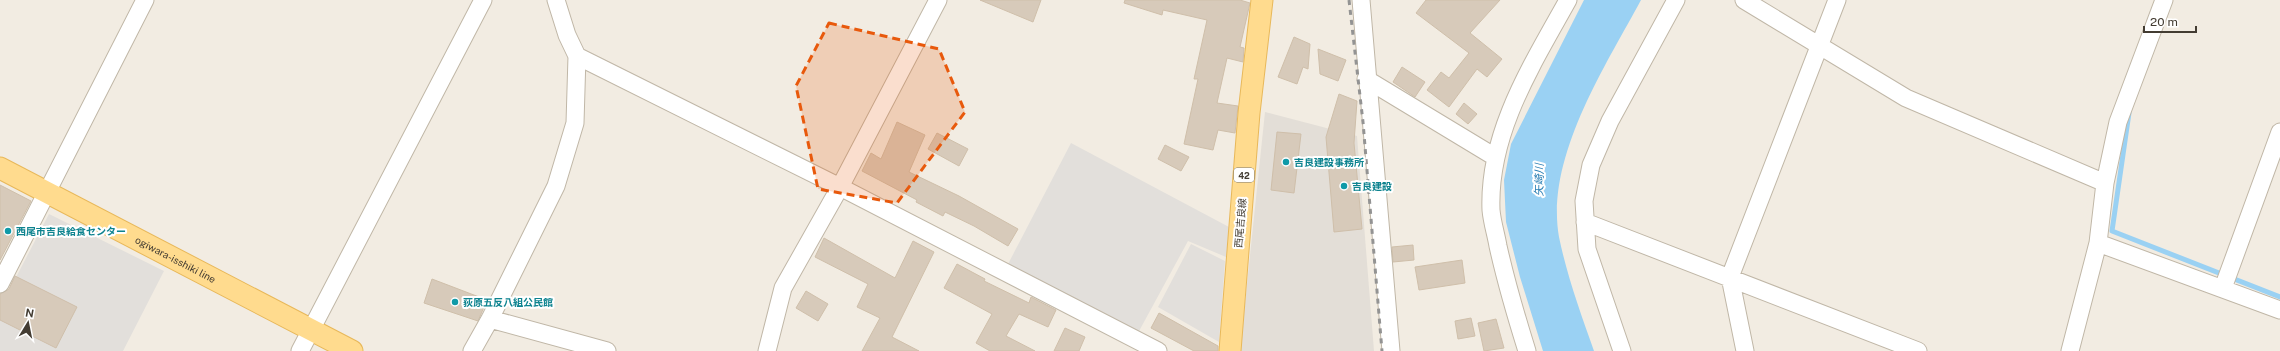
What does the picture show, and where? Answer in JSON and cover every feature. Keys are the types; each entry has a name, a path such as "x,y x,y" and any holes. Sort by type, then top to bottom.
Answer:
{"main road":[{"name":"西尾吉良線","path":"1230,351 1249,113 1262,0"},
{"name":"ogiwara-isshiki line","path":"0,168 352,351"}],"street":[{"path":"0,284 145,0"},
{"path":"300,351 483,0"},
{"path":"472,351 490,319 556,186 575,124 578,56 567,35 556,0"},
{"path":"767,351 784,288 840,187 938,0"},
{"path":"1361,0 1366,79 1391,351"},
{"path":"1527,351 1506,284 1491,212 1495,158 1519,89 1568,0"},
{"path":"1622,351 1587,250 1584,201 1594,159 1610,121 1676,0"},
{"path":"1744,0 1819,47 1906,98 2105,183"},
{"path":"1745,351 1730,277 1837,0"},
{"path":"2070,351 2098,243 2105,183 2118,122 2164,0"},
{"path":"578,56 840,187 1158,351"},
{"path":"1366,79 1495,158"},
{"path":"2223,288 2280,132"},
{"path":"1585,222 1918,351"},
{"path":"2098,243 2280,310"},
{"path":"490,319 607,351"}],"highlighted area":[{"path":"829,23 939,49 965,112 897,203 818,189 796,86"}],"shaded area":[{"path":"1265,112 1357,136 1374,351 1240,351"},
{"path":"1071,143 1229,227 1226,257 1188,241 1138,333 1007,266"},
{"path":"49,214 164,271 123,351 0,351 0,308"},
{"path":"1191,244 1225,261 1219,342 1158,307"}],"water":[{"name":"矢崎川","path":"1584,0 1641,0 1611,54 1581,114 1569,145 1561,176 1557,207 1559,237 1570,280 1594,351 1543,351 1520,277 1506,222 1504,180 1511,144"}],"building":[{"path":"980,0 1041,0 1033,22"},
{"path":"1125,0 1240,0 1250,3 1240,47 1244,48 1243,62 1227,58 1217,103 1238,106 1235,133 1218,130 1213,150 1184,144 1198,79 1194,79 1207,20 1163,10 1162,15 1124,3"},
{"path":"1426,0 1500,0 1470,33 1502,59 1487,77 1477,69 1449,107 1427,90 1441,72 1449,78 1469,53 1416,13"},
{"path":"1294,37 1310,44 1308,69 1303,67 1297,84 1278,77"},
{"path":"1318,49 1346,60 1338,81 1320,74"},
{"path":"1402,67 1425,82 1415,97 1393,82"},
{"name":"吉良建設","path":"1339,94 1357,101 1354,143 1362,229 1334,232 1326,137"},
{"path":"1464,103 1477,114 1468,124 1456,114"},
{"path":"897,122 925,135 909,172 959,196 1018,229 1008,246 974,226 945,212 943,216 916,202 917,200 862,171 871,153 881,159"},
{"name":"吉良建設事務所","path":"1277,132 1301,134 1294,193 1271,190"},
{"path":"937,133 968,149 959,166 928,149"},
{"path":"1165,145 1189,157 1181,171 1158,159"},
{"name":"西尾市吉良給食センター","path":"0,185 31,201 0,260"},
{"path":"824,238 895,278 913,241 934,252 892,337 919,351 862,351 880,318 857,307 868,284 815,257"},
{"path":"1413,245 1414,260 1393,262 1392,247"},
{"path":"1462,260 1465,283 1419,290 1415,267"},
{"path":"957,264 985,279 984,281 1029,303 1031,297 1056,310 1048,327 1019,314 1006,336 1035,351 990,351 976,343 992,314 944,288"},
{"path":"15,276 77,307 56,348 0,320 0,294 9,289"},
{"name":"荻原五反八組公民館","path":"432,279 487,300 478,321 424,303"},
{"path":"806,291 828,304 818,321 796,308"},
{"path":"1159,313 1218,346 1218,351 1194,351 1151,328"},
{"path":"1471,318 1475,336 1458,339 1455,321"},
{"path":"1496,319 1504,348 1484,351 1478,323"},
{"path":"1065,328 1085,337 1079,351 1054,351"}],"waterway":[{"path":"2129,113 2112,231 2280,297"}],"railway":[{"path":"1349,0 1363,122 1382,351"}],"place":[{"name":"吉良建設事務所","path":"1286,162"},
{"name":"吉良建設","path":"1344,186"},
{"name":"西尾市吉良給食センター","path":"8,231"},
{"name":"荻原五反八組公民館","path":"455,302"}]}
